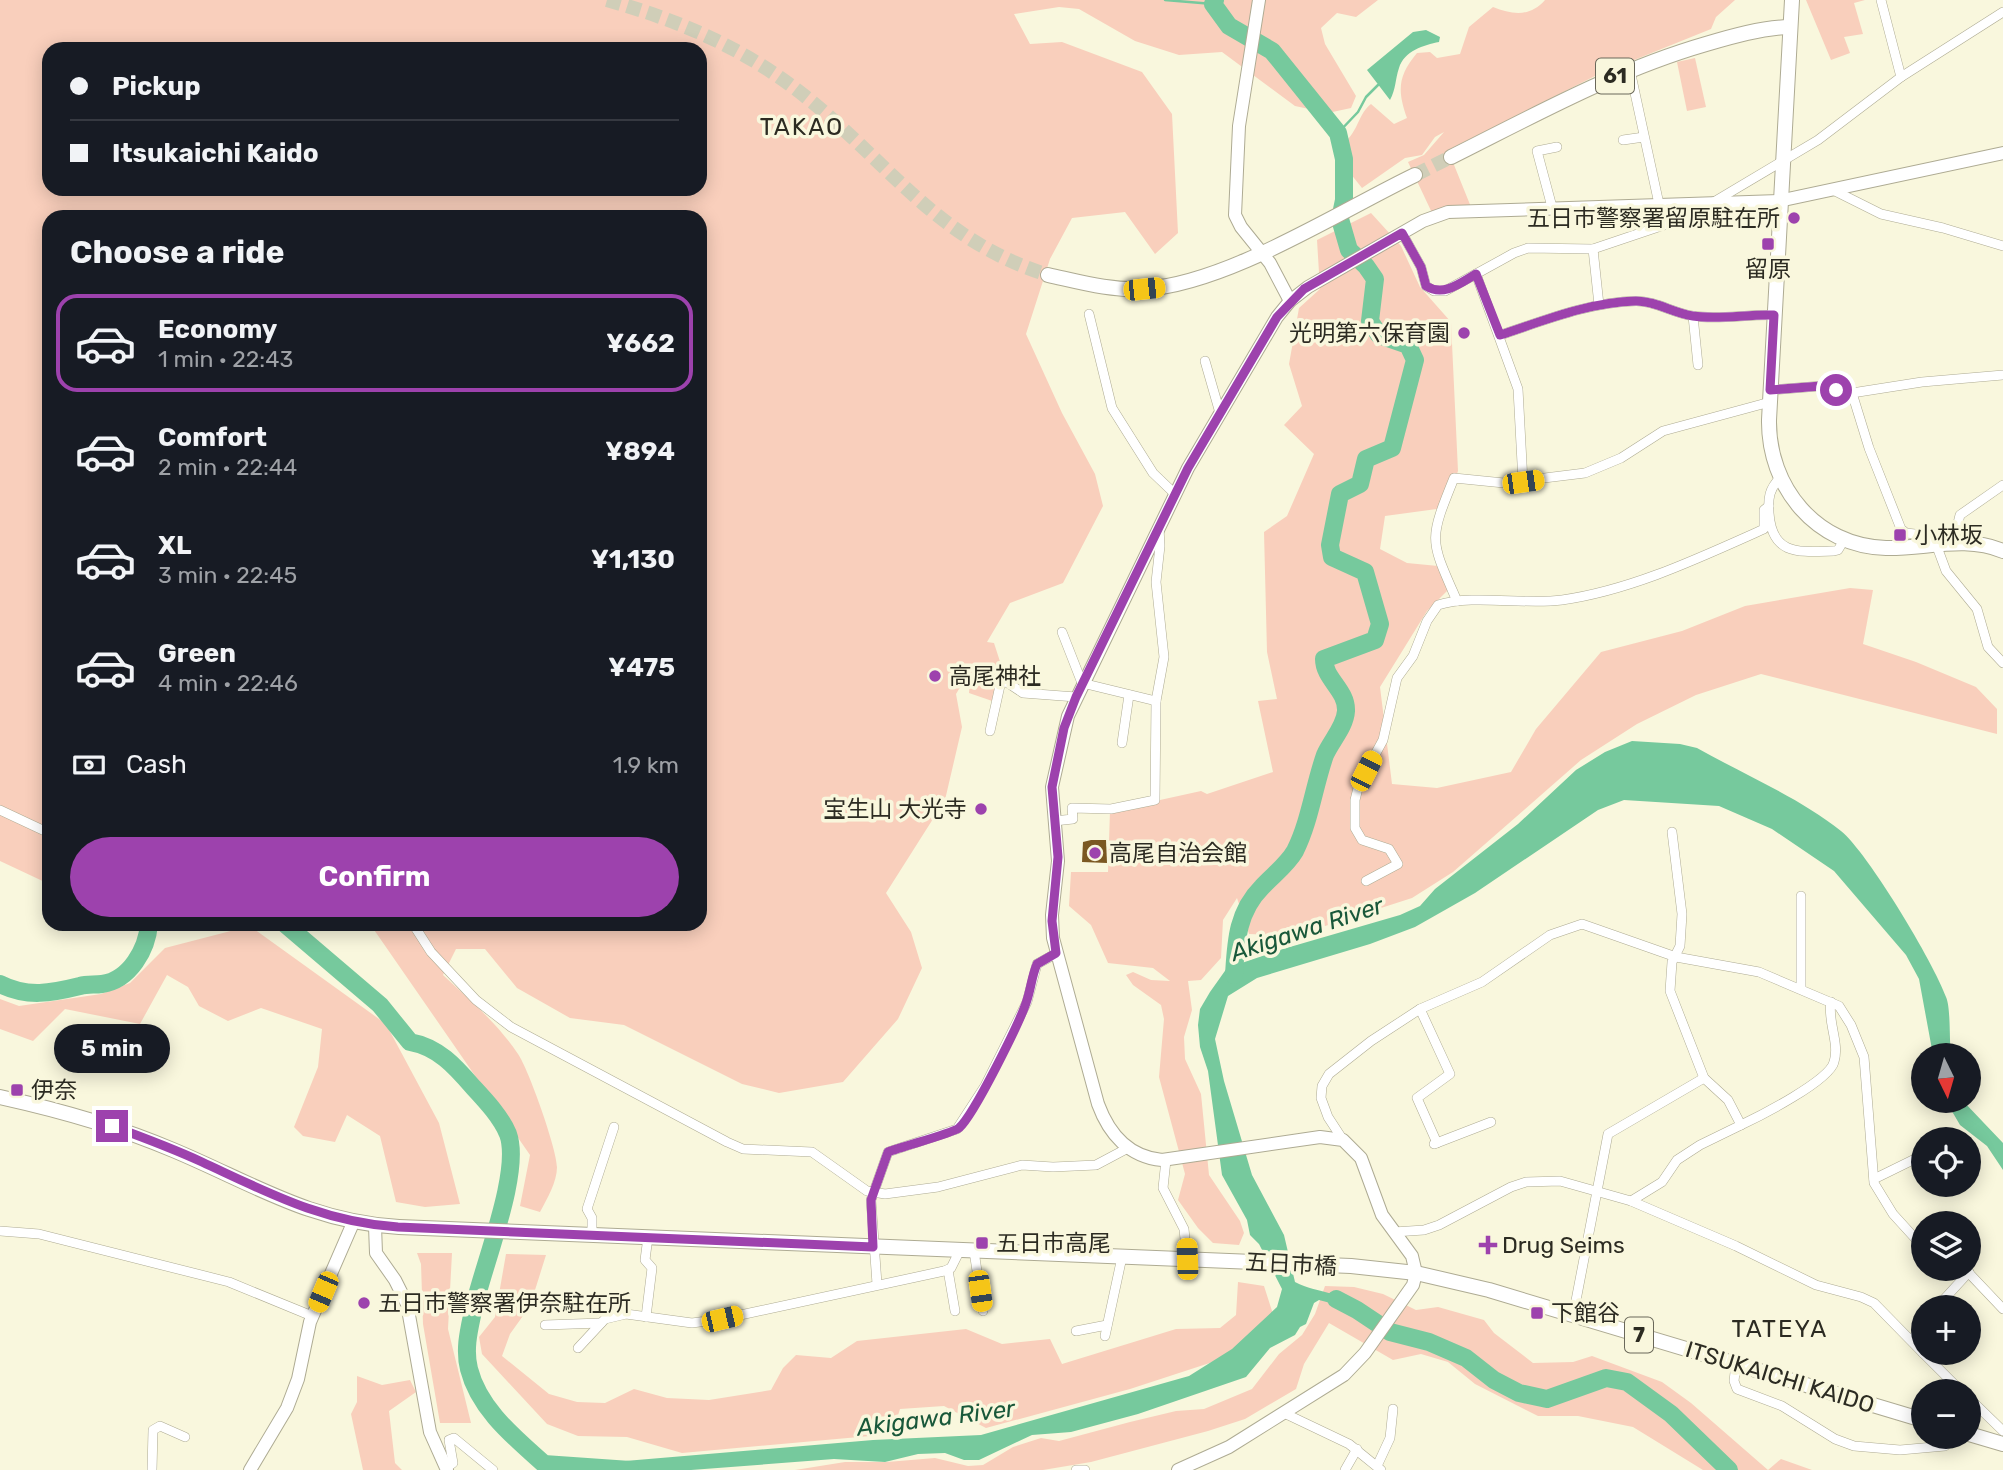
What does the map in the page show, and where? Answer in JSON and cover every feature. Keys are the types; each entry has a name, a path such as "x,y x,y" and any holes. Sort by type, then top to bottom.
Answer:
{"main road":[{"path":"1792,0 1770,396 1770,443 1780,478 1790,496 1807,516 1844,540 1882,548 1977,543 2003,551"},
{"name":"61","path":"1451,157 1630,70 1717,40 1759,30 1789,27"},
{"path":"1048,275 1102,287 1126,289 1160,287 1207,275 1261,252 1415,175"},
{"name":"7","path":"0,1097 112,1126 185,1154 287,1203 353,1223 1187,1259"},
{"name":"五日市橋","path":"1187,1259 1352,1266"},
{"name":"ITSUKAICHI KAIDO","path":"1352,1266 1416,1273 1471,1286 1911,1416"},
{"path":"1981,1438 2003,1444"}],"street":[{"path":"1259,0 1239,126 1234,209 1241,227 1261,252 1290,301"},
{"path":"1881,0 1901,78"},
{"path":"1396,237 1421,267 1426,286 1434,291 1445,291 1528,248 1593,248 1674,221 1712,203 1782,163 1901,78 2003,12"},
{"path":"1630,70 1644,137 1665,204 1676,214 1674,221"},
{"path":"1623,140 1644,137"},
{"path":"1552,207 1537,151 1557,147"},
{"path":"1343,1140 1325,1136 1166,1160 1148,1158 1128,1148 1110,1129 1099,1108 1056,953 1052,921 1058,868 1052,787 1065,724 1082,683 1175,494 1277,317 1290,301 1327,276 1434,216 1448,212 1779,201 2003,153"},
{"path":"1833,190 1881,214 1943,228 2003,246"},
{"path":"1593,248 1599,305"},
{"path":"1476,274 1518,389 1523,482"},
{"path":"1500,335 1599,305 1648,302 1693,316 1774,315"},
{"path":"1089,314 1112,408 1153,473 1175,494"},
{"path":"1693,316 1698,365"},
{"path":"1205,362 1220,413"},
{"path":"1457,601 1434,542 1437,522 1454,478 1523,482 1598,469 1621,458 1662,431 1770,396 1821,386 1852,393 1922,382 2003,375"},
{"path":"1852,393 1869,448 1901,529 1906,533 1931,534 1946,571 1978,609 1987,647 2003,663"},
{"path":"1780,478 1771,488 1769,506 1772,534 1785,547 1803,551 1834,551 1838,550 1844,540"},
{"path":"1953,543 1960,514 2003,485"},
{"path":"1366,881 1398,864 1389,849 1362,840 1355,828 1355,800 1359,784 1383,740 1397,678 1413,656 1432,611 1438,605 1457,601 1559,600 1652,577 1764,529 1764,510 1769,506"},
{"path":"1054,821 1073,819 1072,808 1111,809 1155,800 1156,701 1164,657 1156,582 1159,527"},
{"path":"1062,632 1082,683"},
{"path":"990,732 1001,681 1009,682 1023,693 1076,697"},
{"path":"1082,683 1156,701"},
{"path":"1122,743 1129,695"},
{"path":"0,810 42,830"},
{"path":"1672,832 1682,914 1680,946 1672,962 1670,991 1704,1078 1728,1100 1741,1125"},
{"path":"1801,896 1801,988"},
{"path":"1178,1470 1229,1447 1286,1414 1344,1375 1369,1348 1413,1285 1416,1273 1411,1253 1380,1210 1364,1162 1343,1140 1328,1117 1321,1098 1324,1081 1371,1041 1420,1009 1482,982 1550,935 1582,924 1676,957 1759,972 1831,1002 1846,1014 1864,1057 1874,1179 1893,1214 1911,1234"},
{"path":"417,931 431,952 476,1000 511,1027 727,1142 743,1149 812,1152 848,1179 874,1192 885,1194 938,1188 1022,1165 1096,1166 1128,1148"},
{"path":"877,1284 871,1200 888,1152 957,1129 964,1122 1027,1002 1037,964 1056,953"},
{"path":"1631,1201 1662,1182 1677,1160 1773,1108 1830,1070 1835,1053 1831,1002"},
{"path":"1420,1009 1450,1074 1417,1098 1434,1144 1491,1122"},
{"path":"1573,1315 1608,1135 1704,1078"},
{"path":"592,1235 592,1218 587,1209 614,1126"},
{"path":"1166,1160 1163,1188 1184,1229 1187,1259"},
{"path":"1874,1179 1911,1161"},
{"path":"1394,1232 1424,1230 1439,1225 1511,1187 1526,1182 1560,1181 1631,1201 1736,1246 1816,1285 1849,1293 1874,1303 1911,1339"},
{"path":"250,1470 287,1408 298,1378 312,1317 353,1223"},
{"path":"375,1226 374,1250 398,1287 410,1314 430,1432 447,1469 453,1463 449,1445 449,1440 453,1438 494,1470"},
{"path":"0,1231 38,1234 229,1282 312,1317"},
{"path":"646,1317 652,1268 645,1260 648,1237"},
{"path":"578,1348 605,1319 626,1314 692,1323 722,1319 948,1270 967,1250"},
{"path":"967,1250 983,1311"},
{"path":"1105,1336 1122,1256"},
{"path":"948,1270 955,1311"},
{"path":"1976,1281 2003,1309"},
{"path":"545,1325 601,1323"},
{"path":"1076,1331 1107,1325"},
{"path":"1737,1364 1734,1381 1737,1389 1782,1406 1845,1444 1875,1450 1927,1449"},
{"path":"1935,1365 1949,1379"},
{"path":"1286,1414 1357,1449 1379,1468 1390,1438 1393,1409"},
{"path":"1981,1410 2003,1431"},
{"path":"152,1470 153,1430 160,1426 185,1437"},
{"path":"1345,1470 1357,1449"},
{"path":"1076,1470 1085,1470"}],"shaded area":[{"path":"0,0 1378,0 1356,17 1337,13 1321,28 1325,44 1356,96 1351,108 1328,113 1295,106 1222,52 1179,55 1135,41 1079,9 1059,7 1014,14 1030,44 1062,42 1142,72 1172,114 1178,233 1155,254 1125,212 1072,218 1050,259 1026,334 1062,413 1095,474 1103,506 1063,583 1010,603 987,642 994,643 1004,674 998,703 969,693 971,669 956,694 962,727 945,800 886,893 911,932 922,968 898,1019 843,1082 779,1093 742,1084 624,1025 570,1018 517,988 485,949 456,949 443,975 492,1022 523,1062 556,1158 557,1173 540,1212 520,1206 530,1155 375,931 707,931 707,210 42,210 42,881 0,861"},
{"path":"1545,0 1735,0 1716,17 1711,29 1597,75 1448,150 1471,207 1433,215 1408,162 1424,155 1444,132 1435,137 1422,155 1405,158 1362,188 1350,173 1347,140 1371,104 1394,124 1407,118 1401,84 1406,69 1417,53 1430,52 1437,58 1460,54 1469,27 1493,7 1521,13 1539,6"},
{"path":"1806,0 1865,0 1854,3 1863,34 1844,37 1850,53 1831,60"},
{"path":"1426,30 1440,37 1439,42 1421,47 1405,57 1390,100 1367,70 1413,32"},
{"path":"1695,58 1706,107 1687,111 1677,62"},
{"path":"1371,213 1401,246 1420,287 1451,322 1458,471 1444,508 1385,516 1380,549 1407,563 1438,566 1449,589 1427,611 1380,687 1392,784 1437,788 1511,772 1536,729 1601,652 1682,631 1745,606 1850,588 1873,590 1863,644 1976,687 1997,709 1997,734 1761,674 1696,695 1637,724 1581,760 1453,872 1412,898 1294,936 1249,934 1237,898 1223,920 1221,958 1201,980 1188,981 1192,1010 1184,1037 1185,1059 1201,1094 1209,1175 1240,1221 1244,1233 1239,1245 1213,1243 1198,1228 1178,1200 1185,1174 1159,1077 1164,1019 1161,1005 1133,985 1126,975 1133,972 1151,980 1170,981 1153,968 1108,963 1091,925 1069,906 1071,872 1108,872 1110,811 1201,791 1207,794 1273,772 1258,701 1277,699 1267,652 1264,532 1287,516 1314,454 1284,425 1302,406 1289,364 1299,308 1320,289 1317,240"},
{"path":"1632,741 1680,744 1697,748 1790,797 1841,831 1883,884 1915,935 1939,981 1948,1002 1950,1043 1931,1043 1919,979 1906,955 1834,871 1772,829 1719,806 1624,800 1598,810 1475,893 1415,927 1370,944 1257,978 1228,996 1215,1039 1224,1081 1252,1175 1284,1235 1295,1282 1342,1298 1357,1310 1319,1300 1314,1303 1306,1324 1300,1327 1295,1335 1270,1348 1246,1377 1138,1414 1071,1432 1032,1435 979,1460 964,1460 945,1453 918,1454 885,1462 834,1459 691,1470 605,1470 566,1466 873,1440 981,1435 1189,1376 1232,1349 1277,1307 1282,1289 1259,1244 1250,1235 1247,1220 1222,1175 1208,1071 1200,1047 1198,1025 1200,1009 1210,992 1227,968 1400,915 1420,906 1435,889 1518,824 1576,770 1605,752"},
{"path":"231,931 257,931 386,1024 439,1123 460,1204 425,1207 396,1202 380,1136 347,1115 335,1142 303,1136 294,1127 318,1067 322,1029 261,1008 228,1021 199,1006 188,987 167,975 140,1024 65,1009 33,1041 0,1029 0,999 19,1006 101,994 130,983 165,948"},
{"path":"1953,1113 1974,1113 2003,1143 2003,1170 1981,1141 1981,1127 1960,1125"},
{"path":"417,1253 452,1253 448,1329 471,1423 440,1423 423,1324 421,1264"},
{"path":"506,1254 546,1255 530,1306 510,1334 502,1356 549,1394 577,1402 605,1403 634,1389 667,1398 709,1400 771,1390 783,1368 796,1355 831,1358 857,1341 966,1329 1002,1344 1050,1339 1062,1364 1176,1329 1220,1328 1236,1315 1238,1282 1264,1286 1273,1314 1228,1357 1130,1389 986,1428 944,1406 900,1409 892,1434 682,1453 627,1437 578,1436 547,1424 482,1354 479,1337 495,1317"},
{"path":"1325,1286 1354,1287 1383,1294 1416,1310 1438,1307 1484,1320 1494,1333 1533,1363 1573,1362 1592,1356 1662,1382 1691,1403 1768,1470 1703,1470 1633,1427 1578,1416 1538,1416 1475,1384 1448,1362 1421,1354 1393,1360 1329,1323 1304,1364 1296,1389 1245,1419 1208,1431 1091,1462 1043,1470 795,1470 845,1462 935,1458 968,1466 983,1465 1013,1447 1041,1438 1059,1441 1176,1411 1204,1409 1252,1389 1279,1354 1302,1335 1315,1314"},
{"path":"357,1376 382,1385 410,1380 416,1392 389,1411 395,1463 402,1470 363,1470 351,1414 357,1402"},
{"path":"1781,1459 1812,1470 1768,1470"}],"building":[{"name":"高尾自治会館","path":"1106,840 1107,863 1082,862 1083,842"}],"waterway":[{"path":"1165,0 1213,4"},
{"path":"1215,0 1213,4 1229,26 1272,51 1338,133 1344,159 1344,200 1340,219 1349,250 1375,279 1370,321 1379,335 1408,345 1415,360 1392,448 1366,459 1360,484 1340,494 1330,545 1332,557 1365,572 1380,624 1375,640 1324,659 1328,673 1343,697 1345,717 1325,755 1295,851 1247,907 1239,928 1234,975"},
{"path":"1338,133 1378,85"},
{"name":"Akigawa River","path":"0,984 20,991 40,993 112,981 129,970 135,962 148,931"},
{"name":"Akigawa River","path":"293,931 380,1005 410,1042 429,1048 453,1065 493,1109 508,1134 511,1151 510,1172 471,1318 467,1354 474,1383 489,1410 544,1464 630,1470"},
{"path":"1336,1299 1390,1332 1429,1342 1466,1358 1494,1380 1519,1393 1547,1399 1606,1378 1627,1382 1671,1414 1729,1470"},
{"name":"Akigawa River","path":"541,1470 544,1464"}],"tunnel":[{"path":"607,0 687,27 760,65 806,97 837,123 945,221 975,242 1009,260 1048,275"},
{"path":"1415,175 1451,157"}],"place":[{"name":"五日市警察署留原駐在所","path":"1794,218"},
{"name":"留原","path":"1768,244"},
{"name":"光明第六保育園","path":"1464,333"},
{"name":"小林坂","path":"1900,535"},
{"name":"高尾神社","path":"935,676"},
{"name":"宝生山 大光寺","path":"981,809"},
{"name":"高尾自治会館","path":"1095,853"},
{"name":"伊奈","path":"17,1090"},
{"name":"五日市高尾","path":"982,1243"},
{"name":"Drug Seims","path":"1488,1245"},
{"name":"五日市警察署伊奈駐在所","path":"364,1303"},
{"name":"下館谷","path":"1537,1313"}],"district":[{"name":"TAKAO","path":"802,127"},
{"name":"TATEYA","path":"1780,1329"}],"route":[{"path":"112,1126 185,1154 287,1203 353,1223 873,1247 871,1200 888,1152 957,1129 964,1122 1027,1002 1037,964 1056,953 1052,921 1058,857 1052,787 1068,716 1188,468 1277,317 1299,293 1402,233 1421,267 1426,286 1434,291 1445,291 1476,274 1500,335 1548,319 1616,302 1648,302 1691,316 1774,315 1770,390 1821,386 1836,390"}]}
